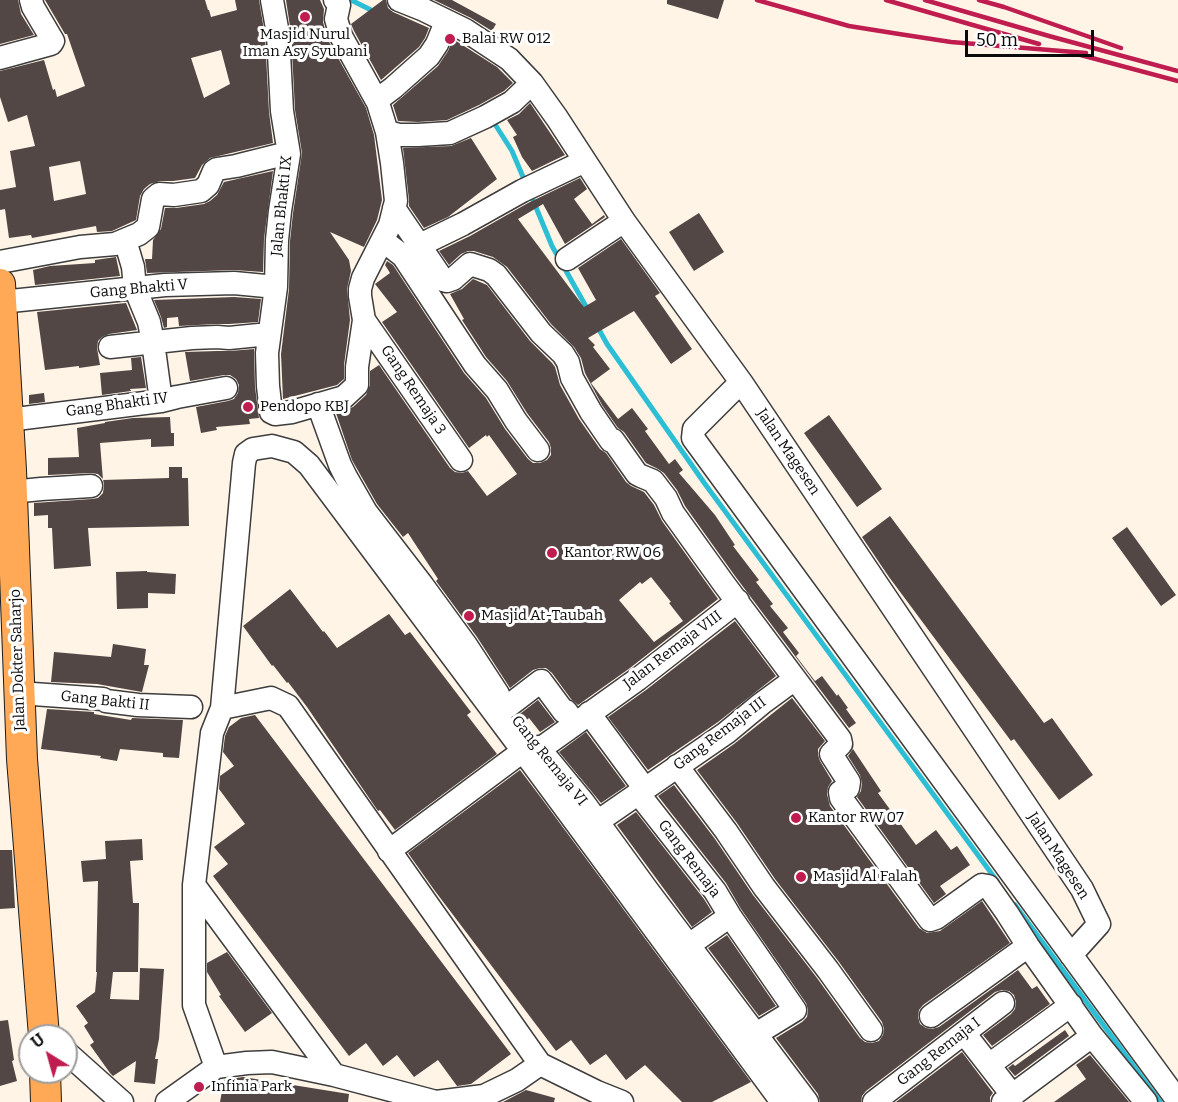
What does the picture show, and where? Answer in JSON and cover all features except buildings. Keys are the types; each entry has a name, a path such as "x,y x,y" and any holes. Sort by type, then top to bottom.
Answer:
{"main road":[{"name":"Jalan Dokter Saharjo","path":"1,293 22,759 48,1024"},
{"path":"45,1084 46,1102"}],"street":[{"path":"0,58 51,44 53,41 31,0"},
{"name":"Jalan Bhakti IX","path":"272,0 277,26 282,111 289,154 282,192 277,240 276,287 269,334 267,370 272,414 292,412 318,404"},
{"path":"318,404 344,397 357,385 357,367 364,320 360,289 363,278 390,225 396,201 393,163 387,132 377,100 341,36 336,19 339,5 335,0"},
{"name":"Jalan Magesen","path":"399,0 465,30 509,59 532,83 624,221 741,382 1082,889 1099,924 1071,955"},
{"path":"377,100 433,50 446,22"},
{"path":"387,132 399,135 450,133 512,102 532,83"},
{"path":"0,262 80,247 115,244 139,234 148,227 153,199 159,194 174,195 201,190 208,185 216,169 289,154"},
{"path":"394,208 420,245 585,161"},
{"path":"567,259 624,221"},
{"path":"125,240 133,267 135,288 147,315 161,401"},
{"path":"381,244 390,246 403,256 475,365 497,390 516,421 538,450"},
{"name":"Jalan Remaja VIII","path":"389,851 531,750 582,718 647,672 738,601 673,513 666,498 653,481 637,474 613,440 611,441 572,378 568,362 563,354 541,333 496,275 489,270 470,264 453,279 443,280 420,245"},
{"name":"Gang Bhakti V","path":"1,293 234,283 276,287"},
{"name":"Gang Remaja 3","path":"364,320 461,460"},
{"path":"110,347 192,338 229,338 269,334"},
{"path":"741,382 694,429 693,438 1178,1101"},
{"name":"Gang Bhakti IV","path":"8,420 161,401 226,388"},
{"name":"Gang Remaja VI","path":"318,404 345,477 366,512 466,645 507,707 531,750 584,804 807,1102"},
{"path":"216,1067 194,1005 194,885 213,733 222,708 244,463 246,454 253,449 272,446 294,452 309,465 531,750 782,1102"},
{"path":"8,478 41,489 91,486"},
{"path":"738,601 840,739 841,744 831,754 849,782 848,788 840,792 841,798 930,920 980,887 988,886 1092,1036 1146,1102"},
{"name":"Gang Remaja III","path":"597,822 726,733 760,704 795,679"},
{"name":"Gang Remaja","path":"507,707 541,681 564,712 582,718 642,791 715,891 795,1010 756,1034"},
{"name":"Gang Bakti II","path":"19,693 191,708"},
{"path":"222,708 271,698 288,706 540,1064 622,1102"},
{"path":"677,766 871,1030"},
{"path":"194,885 334,1075"},
{"path":"689,945 730,916"},
{"path":"930,1016 1028,946"},
{"name":"Gang Remaja I","path":"874,1102 1003,1003"},
{"path":"989,1065 1071,1005"},
{"path":"964,1033 989,1065 1008,1099 1092,1036"},
{"path":"167,1102 216,1067 247,1063 272,1062 334,1075 436,1102 484,1096 517,1080 540,1064"},
{"path":"78,1064 122,1102"}],"waterway":[{"path":"351,0 375,12"},
{"path":"491,118 512,151 526,184"},
{"path":"530,193 552,246 588,310"},
{"path":"597,326 607,344 705,484 997,881"},
{"path":"1015,905 1160,1102"}],"railway":[{"path":"757,0 849,26 951,42 1086,53"},
{"path":"886,0 1039,44"},
{"path":"925,0 1178,71"},
{"path":"979,0 1121,48"},
{"path":"1077,54 1178,81"}],"place":[{"name":"Masjid Nurul Iman Asy Syubani","path":"305,17"},
{"name":"Balai RW 012","path":"450,39"},
{"name":"Pendopo KBJ","path":"248,407"},
{"name":"Kantor RW 06","path":"552,553"},
{"name":"Masjid At-Taubah","path":"469,616"},
{"name":"Kantor RW 07","path":"796,818"},
{"name":"Masjid Al Falah","path":"801,877"},
{"name":"Infinia Park","path":"199,1087"}]}
